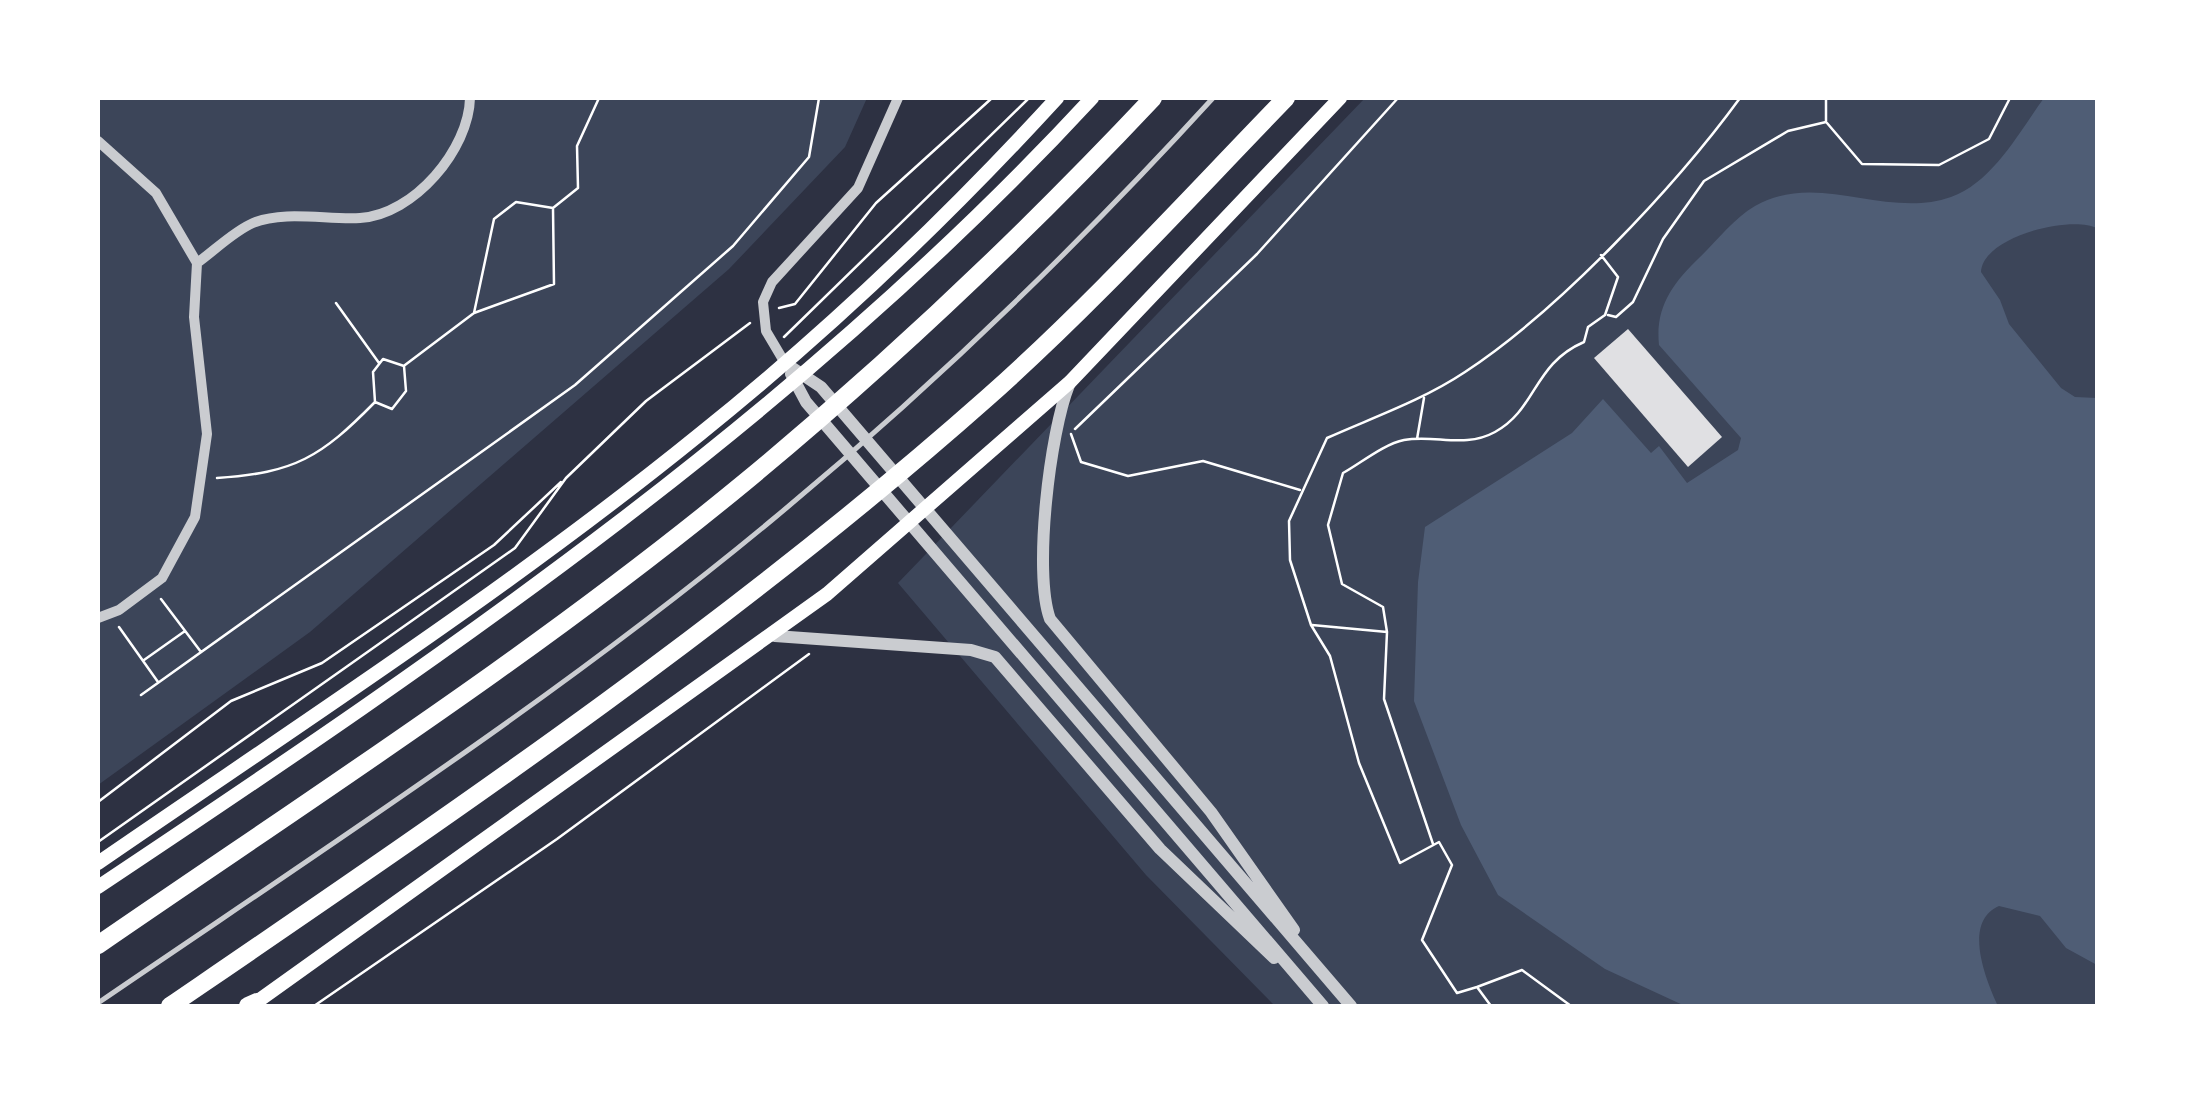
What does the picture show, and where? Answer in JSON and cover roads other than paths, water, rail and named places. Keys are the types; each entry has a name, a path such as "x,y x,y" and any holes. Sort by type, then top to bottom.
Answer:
{"highway":[{"path":"98,945 524,652 744,483 920,330 1076,179 1152,98"},
{"path":"170,1006 574,729 814,544 989,396 1144,245 1286,98"}],"main road":[{"path":"98,864 471,606 699,436 882,276 1057,98"},
{"path":"98,888 567,565 707,455 834,349 1092,98"},
{"path":"252,1005 775,636 1070,382 1340,98"}],"street":[{"path":"197,264 254,222 318,216 364,218 417,195 441,172 470,116 470,98"},
{"path":"898,98 858,188 772,282 763,302 766,332 806,402 1323,1006"},
{"path":"98,141 156,192 197,264 194,317 207,434 195,518 162,578 103,616"},
{"path":"784,363 821,387 1351,1006"},
{"path":"1070,382 1058,412 1042,598 1063,638 1211,812 1338,991"},
{"path":"775,636 829,636 971,650 995,657 1160,849 1323,1006"}],"lane":[{"path":"98,1003 546,693 771,520 952,362 1109,211 1214,98"}]}
